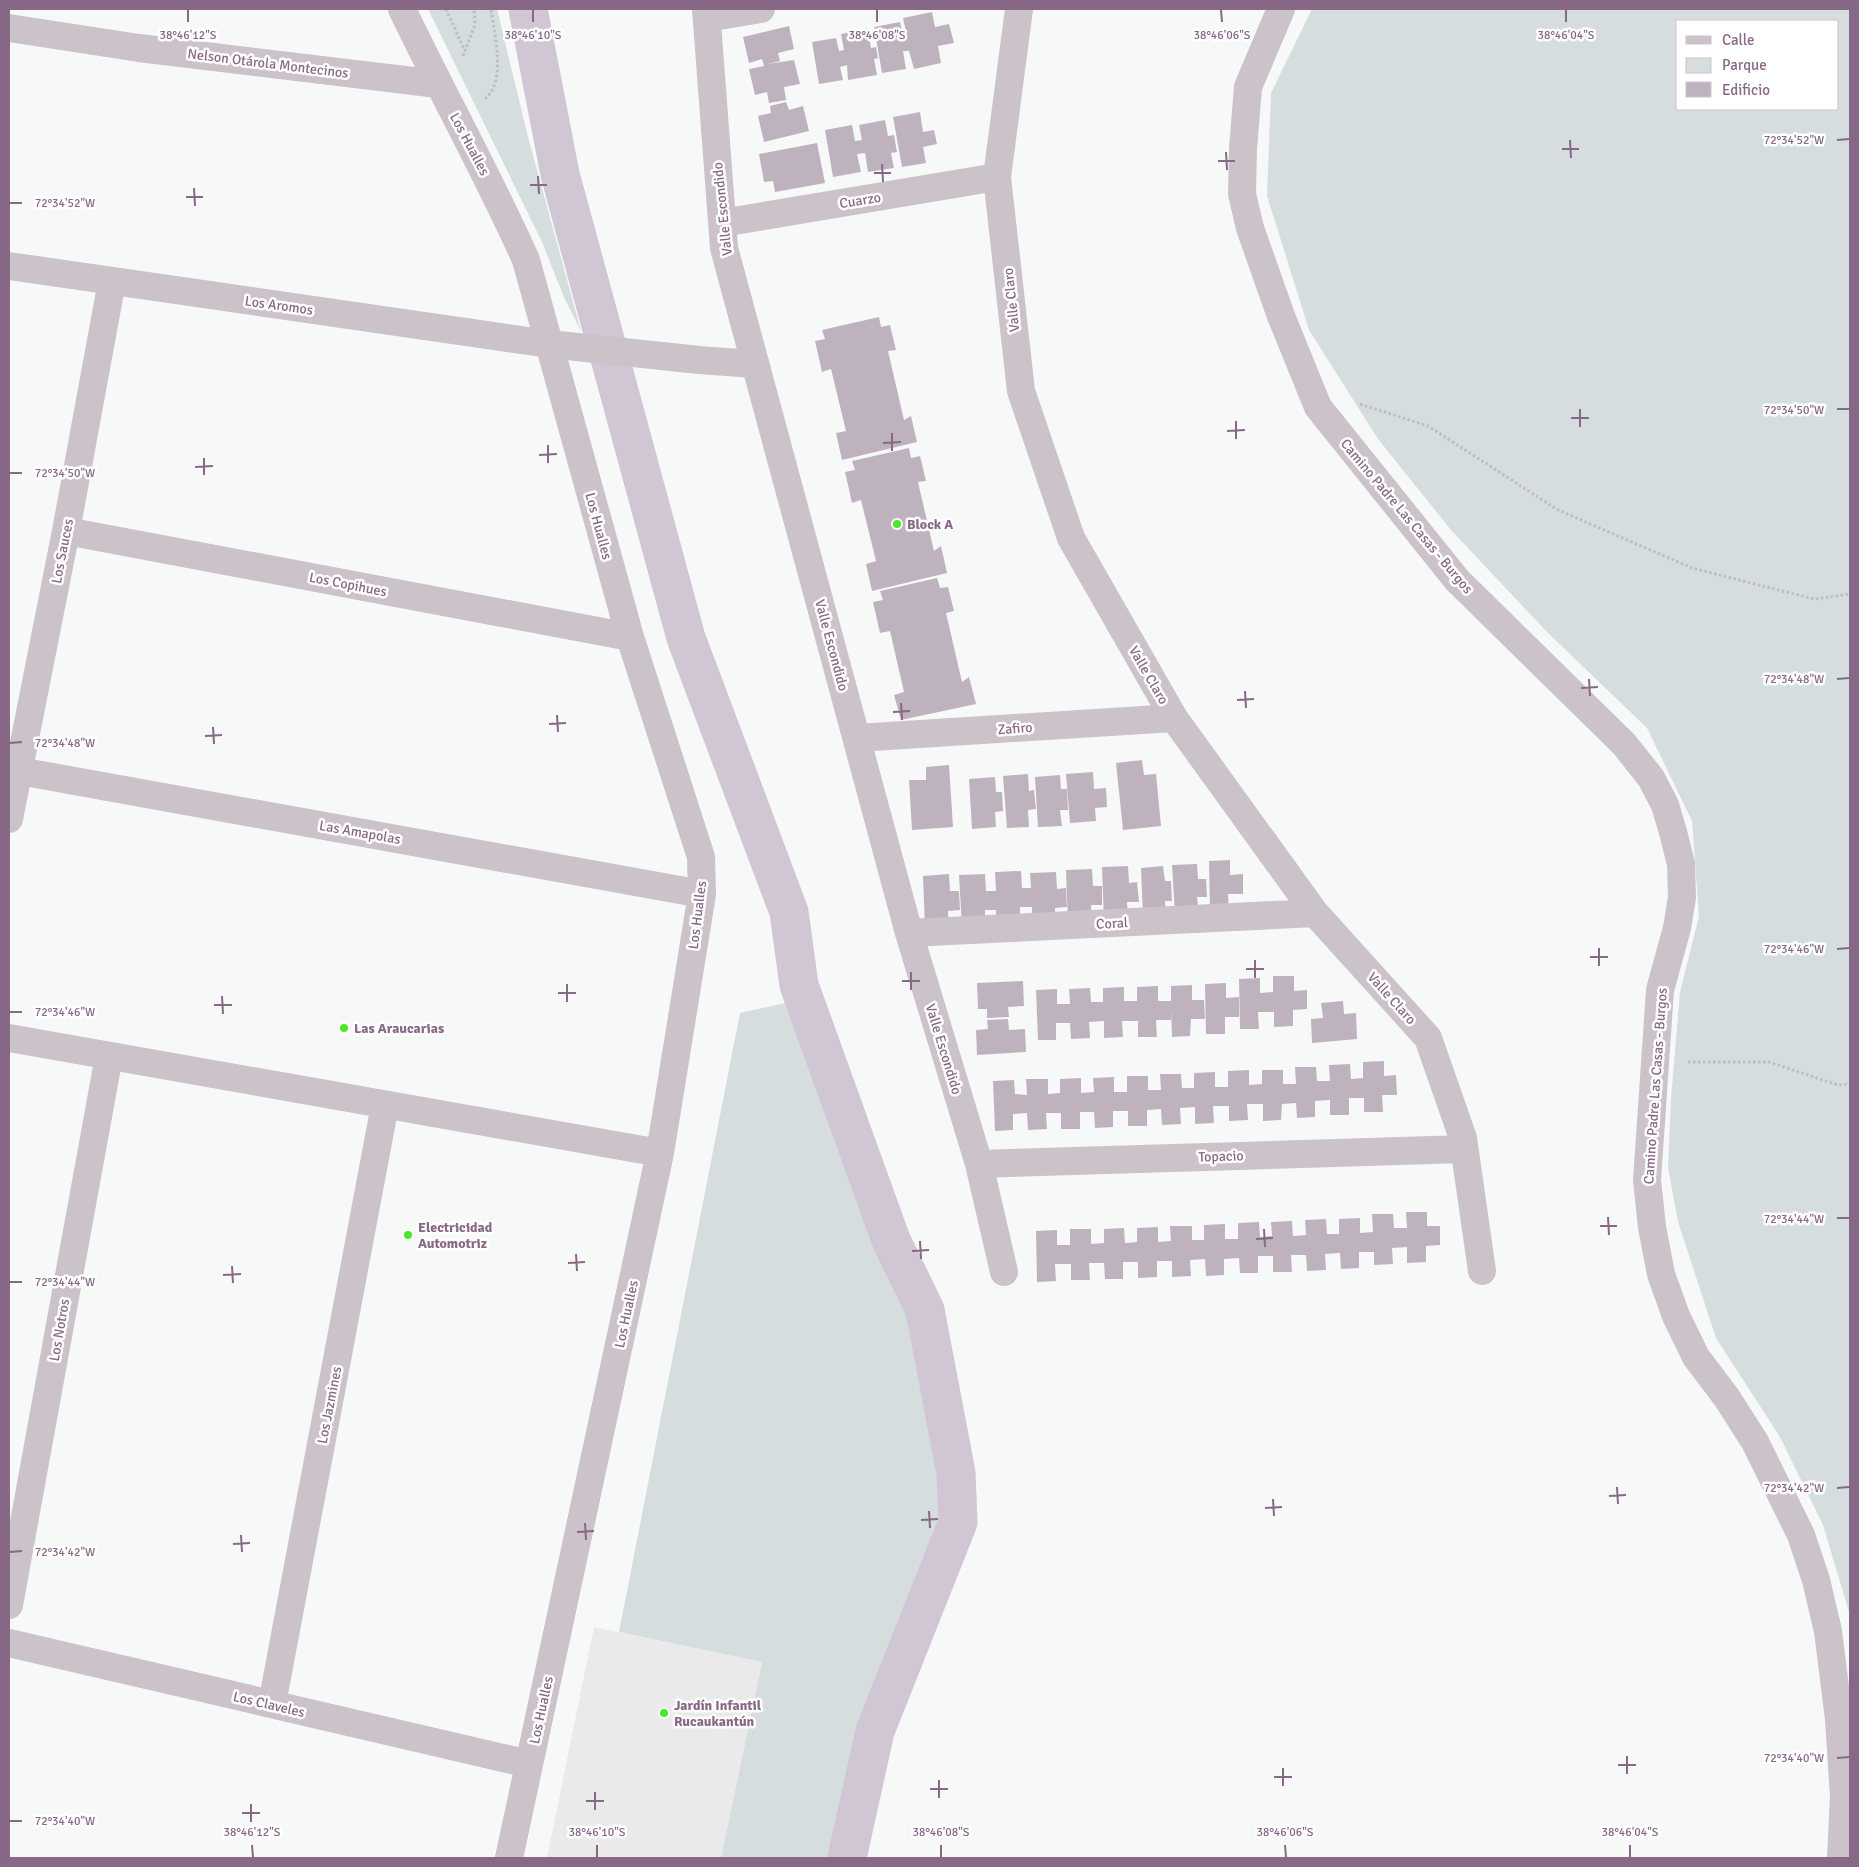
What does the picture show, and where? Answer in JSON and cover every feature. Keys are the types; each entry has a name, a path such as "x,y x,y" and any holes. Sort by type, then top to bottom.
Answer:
{"street":[{"name":"Los Hualles","path":"402,9 438,84 502,206 526,260 630,637 701,857 702,894 660,1153 509,1858"},
{"path":"706,14 761,9"},
{"name":"Valle Claro","path":"1019,9 997,177 1021,391 1071,538 1174,718 1314,913 1428,1038 1462,1138 1482,1271"},
{"name":"Camino Padre Las Casas - Burgos","path":"1281,9 1248,87 1243,149 1242,194 1253,236 1281,316 1318,407 1457,580 1624,744 1652,778 1665,805 1681,864 1682,897 1660,990 1647,1180 1652,1227 1661,1274 1676,1316 1696,1357 1727,1398 1755,1442 1801,1535 1816,1580 1828,1631 1839,1719 1844,1797 1841,1858"},
{"name":"Valle Escondido","path":"706,14 724,248 909,933 979,1164 1004,1272"},
{"name":"Nelson Otárola Montecinos","path":"9,28 138,48 438,84"},
{"name":"Cuarzo","path":"722,223 997,177"},
{"name":"Los Aromos","path":"9,266 594,350 755,364"},
{"name":"Los Sauces","path":"9,819 66,530 112,281"},
{"name":"Los Copihues","path":"66,530 630,637"},
{"name":"Zafiro","path":"857,738 1174,718"},
{"name":"Las Amapolas","path":"19,770 702,894"},
{"name":"Coral","path":"909,933 1314,913"},
{"path":"9,1038 660,1153"},
{"name":"Los Notros","path":"9,1604 109,1056"},
{"name":"Los Jazmines","path":"272,1704 385,1105"},
{"name":"Topacio","path":"979,1164 1464,1149"},
{"name":"Los Claveles","path":"9,1643 529,1764"}],"path":[{"path":"446,9 465,52"},
{"path":"438,84 457,70 475,24 474,9"},
{"path":"457,121 490,94 498,73 492,9"},
{"path":"1310,388 1428,426 1558,510 1692,568 1814,599 1850,594"},
{"path":"1655,1062 1769,1062 1838,1085 1850,1084"}],"shaded area":[{"name":"Jardín Infantil Rucaukantún","path":"594,1627 762,1662 721,1858 547,1858"}],"green space":[{"path":"428,9 497,9 528,137 581,331 565,300 542,242"},
{"path":"1312,9 1850,9 1850,1623 1849,1612 1823,1525 1780,1437 1716,1338 1678,1222 1668,1167 1671,1099 1680,992 1699,916 1692,821 1647,728 1547,632 1451,530 1378,439 1309,330 1267,196 1271,93"},
{"path":"804,999 891,1240 925,1310 956,1473 958,1522 875,1731 847,1858 721,1858 762,1662 619,1632 740,1013"}],"building":[{"path":"932,12 935,27 949,24 954,43 938,46 941,63 914,69 909,51 903,51 906,69 882,73 874,27 900,22 903,36 907,36 903,18"},
{"path":"789,26 794,49 778,53 780,61 768,64 794,60 800,84 784,87 786,100 769,103 767,92 755,95 749,69 764,66 762,59 749,63 743,37"},
{"path":"868,29 871,48 876,47 878,58 874,59 877,75 848,80 847,65 840,67 843,80 819,84 812,42 836,38 839,51 844,50 841,34"},
{"path":"786,102 789,110 803,106 809,131 764,142 758,116 771,113 770,106"},
{"path":"920,112 923,132 934,130 937,144 923,147 926,163 902,167 893,117"},
{"path":"885,120 888,136 894,135 897,152 891,153 894,168 868,172 865,153 857,154 861,172 833,177 825,130 852,125 855,141 862,140 859,125"},
{"path":"817,143 825,183 775,192 773,181 764,182 759,154"},
{"path":"879,317 881,327 890,325 896,350 888,351 904,420 911,416 917,442 842,460 836,433 846,431 831,369 822,372 815,341 825,339 822,330"},
{"name":"Block A","path":"909,448 911,458 920,456 926,481 918,482 934,551 941,546 947,573 872,591 866,564 876,561 861,500 852,503 845,472 855,470 852,461"},
{"path":"937,578 940,588 948,587 954,611 946,613 962,682 969,677 976,704 901,720 894,695 904,692 890,631 880,633 873,602 883,600 880,591"},
{"path":"1142,760 1144,775 1156,774 1161,826 1123,830 1116,763"},
{"path":"949,765 953,827 912,830 909,780 926,780 926,767"},
{"path":"1093,772 1094,789 1106,788 1107,807 1095,808 1096,821 1070,823 1066,774"},
{"path":"1028,774 1029,791 1034,790 1036,809 1028,810 1029,827 1007,828 1003,776"},
{"path":"1060,775 1061,789 1067,789 1068,810 1060,810 1062,826 1038,827 1035,777"},
{"path":"995,777 996,792 1002,792 1003,811 995,812 996,827 972,829 969,779"},
{"path":"1230,860 1230,875 1243,874 1243,894 1228,894 1229,911 1210,911 1209,861"},
{"path":"1197,864 1198,879 1206,879 1207,897 1197,897 1199,914 1175,915 1172,865"},
{"path":"1128,866 1129,883 1137,882 1139,902 1127,902 1128,919 1104,920 1102,867"},
{"path":"1163,866 1165,881 1171,881 1172,901 1165,901 1166,916 1143,917 1141,868"},
{"path":"1092,869 1093,886 1102,886 1102,905 1091,905 1092,922 1068,923 1066,870"},
{"path":"1021,871 1022,888 1031,888 1030,873 1056,872 1057,889 1066,888 1067,907 1055,908 1056,925 1032,925 1032,907 1020,907 1020,924 997,925 996,910 985,910 985,927 962,928 959,875 985,874 986,891 996,891 995,872"},
{"path":"949,874 950,891 959,891 960,910 948,911 949,927 925,928 923,876"},
{"path":"1273,976 1294,976 1294,991 1307,990 1307,1009 1293,1010 1293,1026 1274,1027 1274,1012 1258,1012 1259,1029 1240,1029 1239,979 1260,978 1260,993 1273,992"},
{"path":"1023,981 1024,1006 1008,1007 1009,1017 987,1018 987,1009 978,1009 977,983"},
{"path":"1226,983 1226,998 1239,997 1239,1017 1225,1017 1225,1034 1206,1034 1205,984"},
{"path":"1192,985 1192,1000 1204,1000 1205,1019 1191,1019 1190,1036 1172,1037 1171,1010 1171,1020 1156,1020 1157,1037 1138,1037 1138,1021 1122,1021 1123,1037 1104,1038 1104,1021 1089,1022 1090,1038 1071,1039 1070,1023 1056,1023 1056,1040 1038,1040 1036,990 1057,989 1057,1004 1070,1004 1069,989 1090,988 1091,1002 1103,1002 1103,988 1124,987 1124,1001 1137,1001 1137,987 1158,986 1158,1001 1171,1001 1171,986"},
{"path":"1343,1001 1344,1014 1356,1013 1357,1039 1312,1043 1311,1019 1323,1018 1321,1003"},
{"path":"1008,1019 1009,1030 1025,1029 1026,1052 977,1055 976,1030 988,1029 987,1020"},
{"path":"1384,1061 1384,1076 1396,1075 1397,1095 1382,1095 1383,1112 1364,1112 1364,1098 1349,1098 1349,1115 1330,1115 1330,1100 1315,1101 1315,1117 1297,1118 1296,1103 1282,1104 1281,1120 1263,1121 1263,1104 1247,1104 1248,1120 1229,1121 1229,1106 1213,1106 1214,1123 1195,1124 1195,1107 1180,1108 1181,1124 1162,1125 1161,1109 1147,1110 1147,1126 1128,1126 1128,1111 1113,1111 1113,1127 1095,1128 1094,1112 1080,1112 1080,1129 1061,1129 1061,1113 1046,1113 1047,1129 1028,1130 1027,1113 1013,1114 1013,1130 995,1131 993,1081 1014,1080 1015,1094 1027,1095 1026,1079 1048,1079 1048,1094 1060,1093 1060,1079 1081,1078 1081,1093 1094,1092 1093,1078 1114,1077 1114,1092 1127,1092 1127,1076 1148,1076 1148,1090 1161,1090 1160,1074 1181,1074 1182,1088 1194,1088 1194,1073 1215,1072 1215,1087 1228,1087 1228,1071 1249,1070 1249,1085 1262,1084 1262,1070 1283,1070 1283,1084 1296,1084 1295,1067 1316,1067 1317,1081 1330,1081 1329,1065 1350,1064 1351,1079 1363,1078 1363,1062"},
{"path":"1406,1212 1427,1212 1427,1226 1440,1226 1440,1245 1426,1246 1426,1262 1407,1263 1407,1247 1392,1248 1393,1264 1374,1265 1374,1252 1359,1252 1359,1268 1341,1269 1340,1253 1325,1254 1326,1270 1307,1271 1306,1255 1291,1255 1292,1272 1273,1272 1273,1256 1258,1256 1258,1273 1240,1273 1239,1258 1224,1259 1224,1275 1206,1276 1205,1259 1190,1260 1191,1276 1172,1277 1172,1261 1157,1261 1157,1277 1138,1278 1138,1262 1123,1262 1123,1279 1105,1279 1104,1263 1089,1263 1090,1280 1071,1280 1071,1264 1055,1264 1056,1281 1037,1282 1036,1231 1057,1230 1057,1245 1070,1245 1070,1229 1091,1229 1091,1244 1104,1243 1104,1229 1124,1228 1125,1243 1137,1242 1137,1228 1158,1227 1158,1242 1171,1241 1170,1226 1192,1226 1192,1240 1204,1240 1204,1225 1225,1224 1225,1239 1238,1239 1238,1223 1259,1222 1260,1237 1272,1236 1271,1222 1292,1221 1293,1236 1306,1235 1305,1220 1326,1219 1327,1234 1339,1234 1339,1219 1360,1218 1360,1233 1373,1232 1372,1214 1393,1214 1394,1228 1407,1228"}],"waterway":[{"path":"528,9 560,174 686,638 789,912 799,985 891,1240 925,1310 956,1473 958,1522 875,1731 847,1858"}],"place":[{"name":"Block A","path":"897,524"},
{"name":"Las Araucarias","path":"344,1028"},
{"name":"Electricidad Automotriz","path":"408,1235"},
{"name":"Jardín Infantil Rucaukantún","path":"664,1713"}]}
